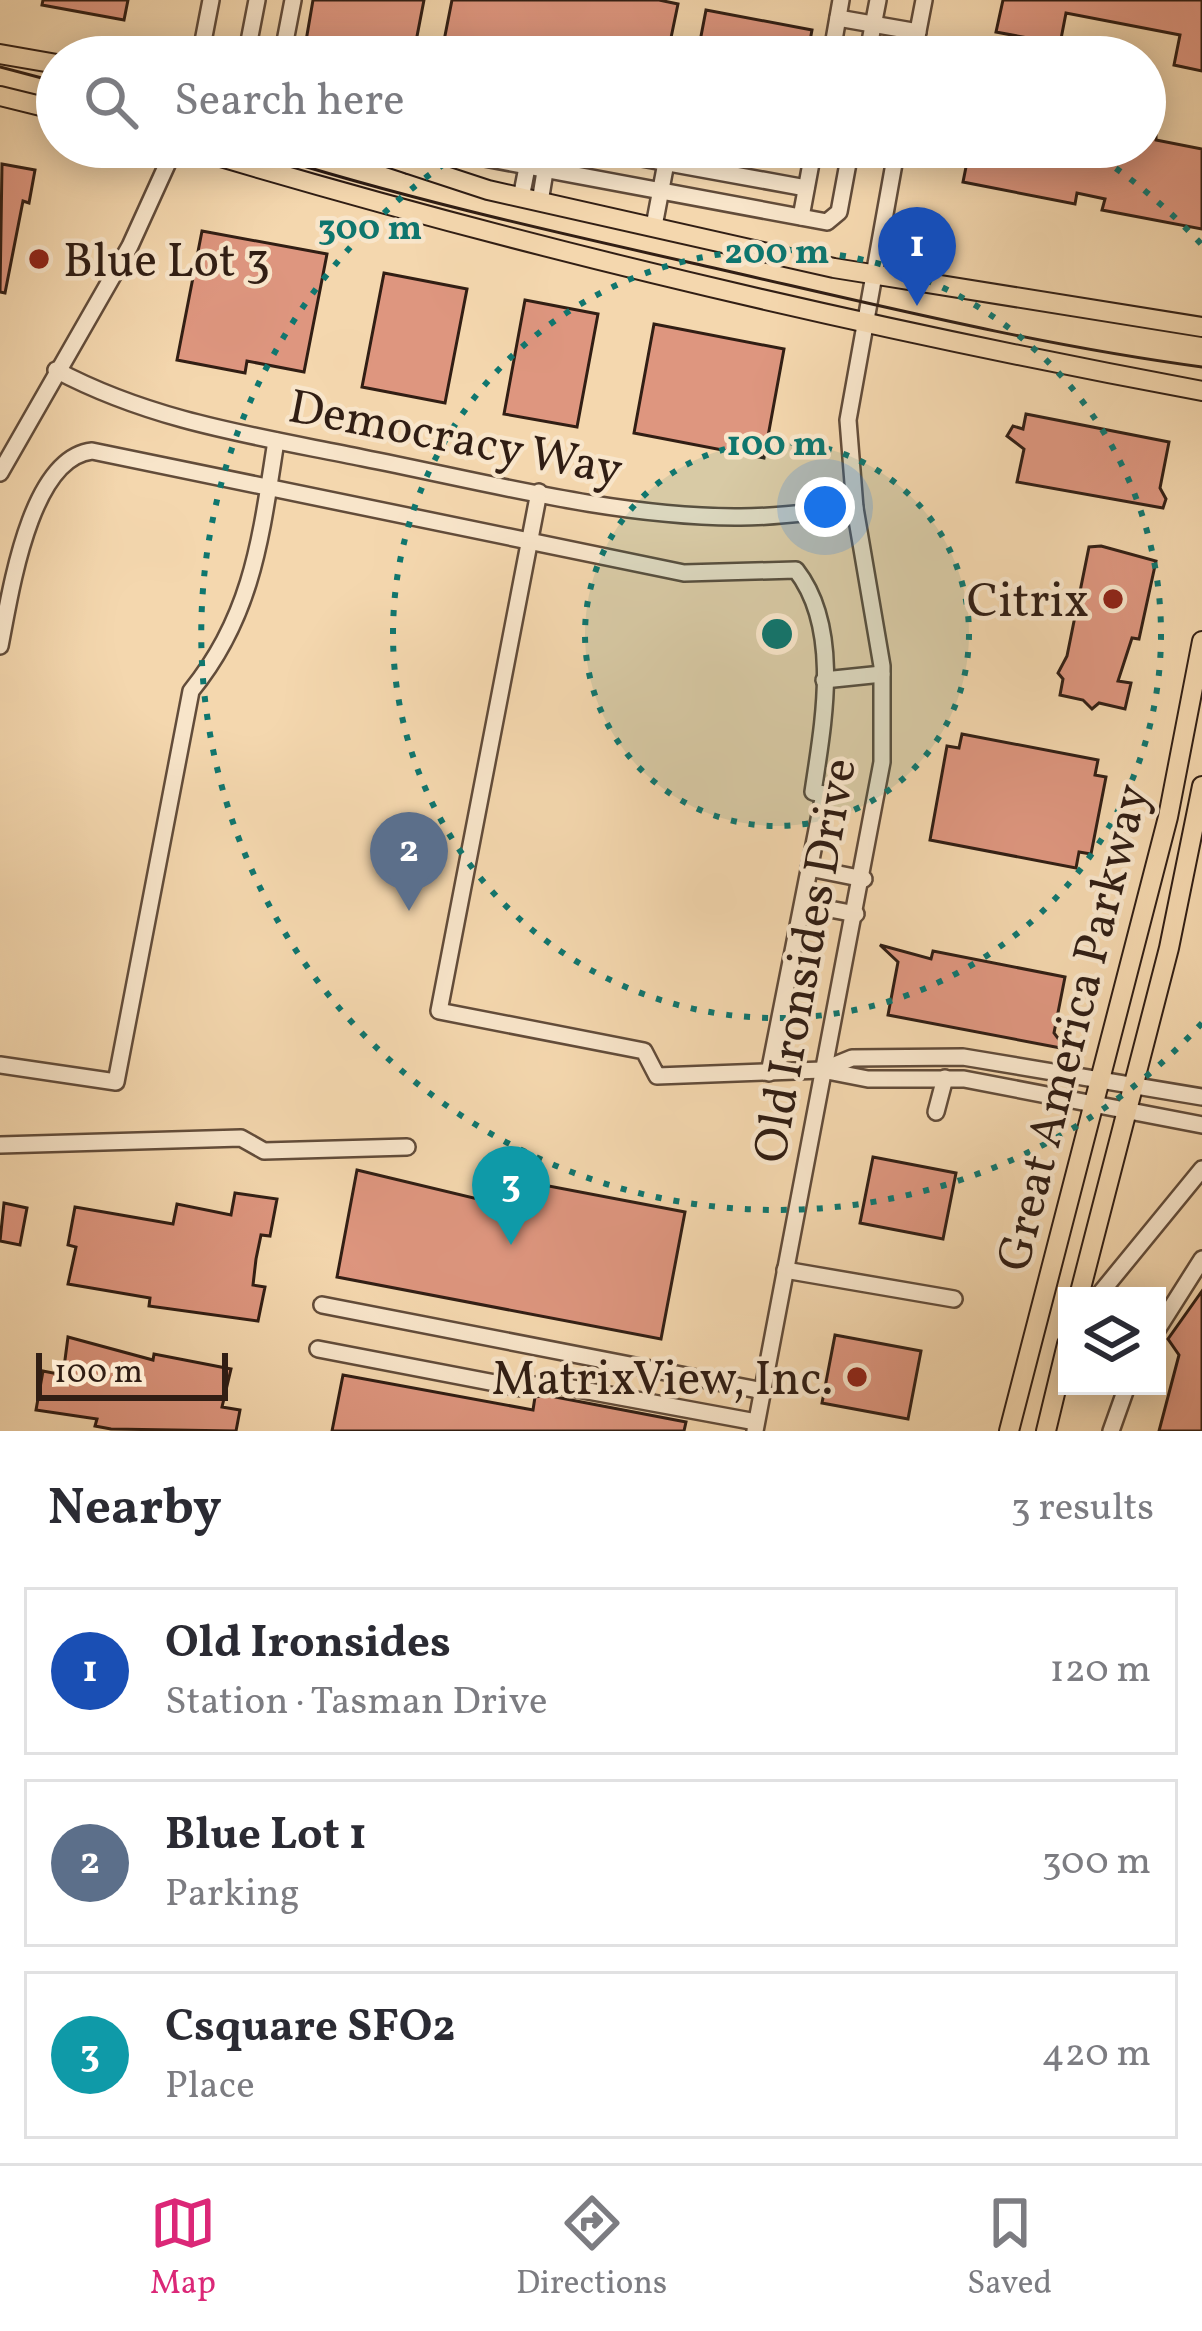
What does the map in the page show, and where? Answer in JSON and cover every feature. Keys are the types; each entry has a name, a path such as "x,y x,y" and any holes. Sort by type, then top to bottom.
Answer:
{"main road":[{"path":"0,54 36,60"},
{"path":"0,96 36,105"},
{"path":"256,168 368,202 864,322 1202,391"},
{"path":"443,168 530,200 873,274 1202,327"},
{"name":"Great America Parkway","path":"1009,1431 1168,818 1201,651"},
{"name":"Great America Parkway","path":"1081,1287 1129,1111 1202,786"},
{"path":"1046,1431 1058,1381"}],"street":[{"path":"204,36 211,0"},
{"path":"251,36 257,0"},
{"path":"286,36 293,0"},
{"path":"835,36 841,0"},
{"path":"871,36 878,0"},
{"path":"917,36 924,0"},
{"path":"838,18 918,32"},
{"path":"0,473 130,246 165,168"},
{"path":"527,168 530,200"},
{"path":"540,168 827,222 836,217 846,168"},
{"path":"654,226 665,168"},
{"path":"722,168 806,188"},
{"path":"801,218 810,168"},
{"name":"Old Ironsides Drive","path":"755,1427 822,1070 864,879 882,762 882,674 855,508 848,420 893,168"},
{"path":"530,200 545,169"},
{"name":"Democracy Way","path":"56,370 144,412 276,442 664,514 734,518 855,508"},
{"path":"0,1065 116,1082 191,691 224,650 248,596 276,442"},
{"path":"0,646 8,567 39,500 65,460 79,452 684,573 796,571 816,601 824,680 813,792 824,794 769,1073"},
{"path":"539,492 439,1011 644,1051 657,1076 822,1070 868,1079 945,1078 1202,1125"},
{"path":"824,680 882,674"},
{"path":"809,868 864,879"},
{"path":"803,904 856,914"},
{"path":"822,1070 852,1058 963,1057 1202,1097"},
{"path":"936,1112 945,1078"},
{"path":"0,1145 241,1138 264,1151 407,1148"},
{"path":"1105,1287 1202,1169"},
{"path":"1166,1316 1202,1259"},
{"path":"785,1270 955,1299"},
{"path":"322,1305 763,1391"},
{"path":"318,1348 521,1388 545,1383 755,1427"},
{"path":"1111,1431 1124,1395"}],"building":[{"path":"43,0 128,0 124,20 42,5"},
{"path":"313,0 424,0 417,36 307,36"},
{"path":"452,0 659,0 678,4 671,36 445,36"},
{"path":"1003,0 1202,0 1202,71 1174,65 1180,35 1066,13 1062,36 996,32"},
{"path":"706,10 812,30 811,36 701,36"},
{"path":"1166,142 1202,149 1202,229 1102,210 1105,199 1077,193 1075,204 963,182 966,168 1166,168"},
{"path":"2,164 35,170 29,203 23,201 5,293 0,292"},
{"path":"202,231 327,254 304,372 247,361 245,373 177,360"},
{"path":"384,273 467,289 445,403 362,387"},
{"path":"525,300 598,314 577,427 504,414"},
{"path":"654,324 784,349 764,458 634,433"},
{"name":"Citrix","path":"1026,414 1169,442 1160,488 1166,499 1163,508 1017,482 1024,449 1007,436 1013,426 1023,429"},
{"name":"Citrix","path":"1089,547 1156,561 1139,639 1132,638 1118,681 1131,683 1125,709 1099,703 1092,709 1083,700 1060,695 1063,679 1058,673 1067,656"},
{"path":"962,734 1098,760 1095,775 1106,777 1091,854 1079,852 1076,868 930,840 947,746 959,748"},
{"path":"880,945 931,959 933,951 1065,977 1054,1033 1066,1049 888,1015 898,962"},
{"path":"873,1157 956,1173 943,1239 860,1223"},
{"path":"357,1170 486,1201 491,1175 685,1212 661,1339 337,1277"},
{"path":"235,1193 277,1199 270,1236 261,1235 256,1259 253,1285 265,1287 258,1321 149,1306 150,1298 68,1284 76,1247 68,1245 75,1207 173,1224 177,1204 231,1215"},
{"path":"4,1203 27,1208 20,1245 0,1241"},
{"path":"1202,1291 1202,1431 1159,1431 1179,1355 1168,1339"},
{"path":"835,1335 921,1351 908,1419 822,1403"},
{"path":"68,1337 153,1360 154,1354 231,1369 222,1407 240,1410 236,1431 111,1429 95,1426 97,1419 36,1410 43,1371 63,1375"},
{"path":"343,1375 533,1410 535,1397 545,1395 686,1422 684,1431 332,1431"}],"tram line":[{"path":"0,67 36,76"},
{"path":"312,168 410,196 882,307 1202,367"}],"place":[{"name":"Blue Lot 3","path":"39,259"},
{"name":"Old Ironsides","path":"917,306"},
{"name":"Citrix","path":"1113,599"},
{"name":"Blue Lot 1","path":"409,911"},
{"name":"Csquare SFO2","path":"511,1245"},
{"name":"MatrixView, Inc.","path":"857,1377"}]}
